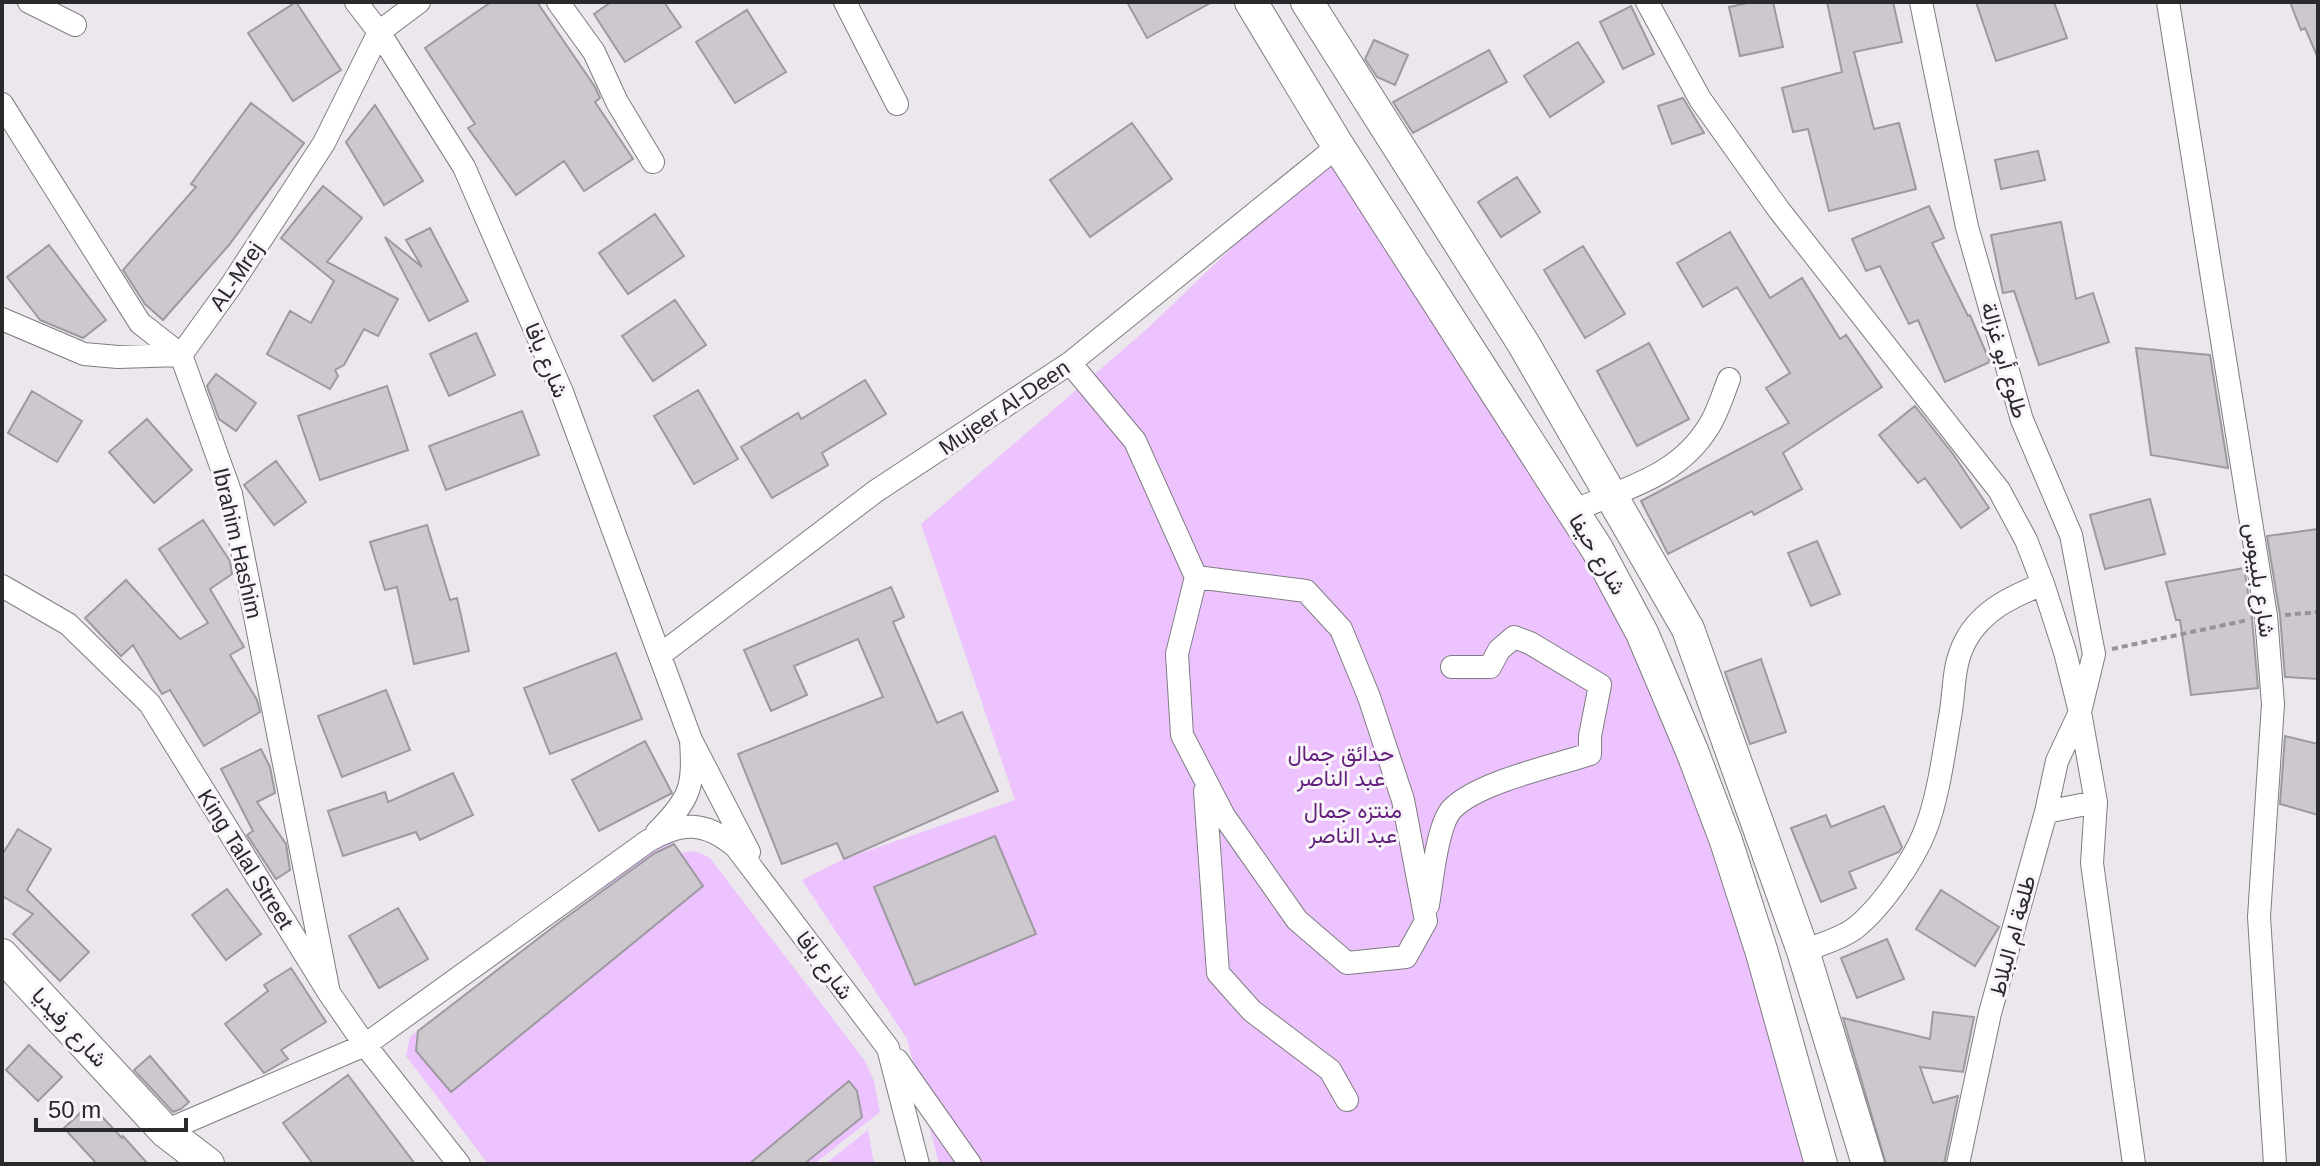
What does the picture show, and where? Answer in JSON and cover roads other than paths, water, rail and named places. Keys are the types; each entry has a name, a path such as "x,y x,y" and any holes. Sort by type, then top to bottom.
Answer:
{"main road":[{"name":"شارع حيفا","path":"1251,2 1338,146 1573,511 1628,604 1692,751 1752,919 1821,1164"},
{"name":"شارع حيفا","path":"1307,2 1523,343 1688,629 1803,951 1868,1164"},
{"name":"شارع رفيديا","path":"2,955 165,1131 208,1164"}],"street":[{"path":"29,2 75,25"},
{"name":"شارع يافا","path":"356,2 379,32 464,167 562,392 691,740"},
{"path":"379,32 419,2"},
{"path":"558,2 594,52 617,102 653,162"},
{"path":"845,2 897,104"},
{"path":"1647,2 1700,99 1770,198 1999,490 2026,540 2065,652 2080,712 2096,802 2092,863 2134,1164"},
{"name":"طلوع أبو غزالة","path":"1921,2 1967,227 2022,420 2071,535 2094,654 2080,712"},
{"name":"شارع بليبوس","path":"2168,2 2266,616 2273,704 2267,758 2259,917 2275,1164"},
{"name":"AL-Mrej","path":"181,355 230,287 324,143 379,32"},
{"path":"2,104 140,323 181,355"},
{"name":"Mujeer Al-Deen","path":"660,655 876,491 1070,363 1338,146"},
{"path":"2,319 84,354 118,357 181,355"},
{"name":"Ibrahim Hashim","path":"181,355 231,494 329,993"},
{"path":"1070,363 1135,441 1196,577 1177,654 1182,735 1224,816 1297,920 1347,963 1406,957 1426,921 1439,841 1450,810 1480,789 1590,754 1590,736 1600,685 1530,643 1514,637 1499,650 1490,667 1452,667"},
{"path":"1573,511 1660,475 1683,460 1709,425 1729,379"},
{"path":"1196,577 1306,591 1341,629 1369,697 1403,800 1426,921"},
{"path":"1803,951 1853,930 1891,891 1925,831 1942,762 1959,654 1980,621 1996,607 2013,596 2043,584"},
{"name":"King Talal Street","path":"2,586 68,624 150,704 329,993 365,1045 459,1164"},
{"name":"طلعة ام البلاط","path":"1958,1164 1990,1013 2046,812 2057,761 2080,712"},
{"path":"193,1164 165,1131 365,1045 657,836 689,790 693,775 691,740"},
{"path":"691,740 770,893"},
{"path":"2057,761 2087,760"},
{"path":"1204,778 1218,973 1252,1011 1330,1070 1347,1100"},
{"path":"2046,812 2096,802"},
{"name":"شارع يافا","path":"657,836 694,827 721,835 736,847 888,1048 918,1164"},
{"path":"888,1048 970,1164"}],"park label":[{"name":"حدائق جمال عبد الناصر","path":"1341,766"},
{"name":"منتزه جمال عبد الناصر","path":"1353,822"}]}
